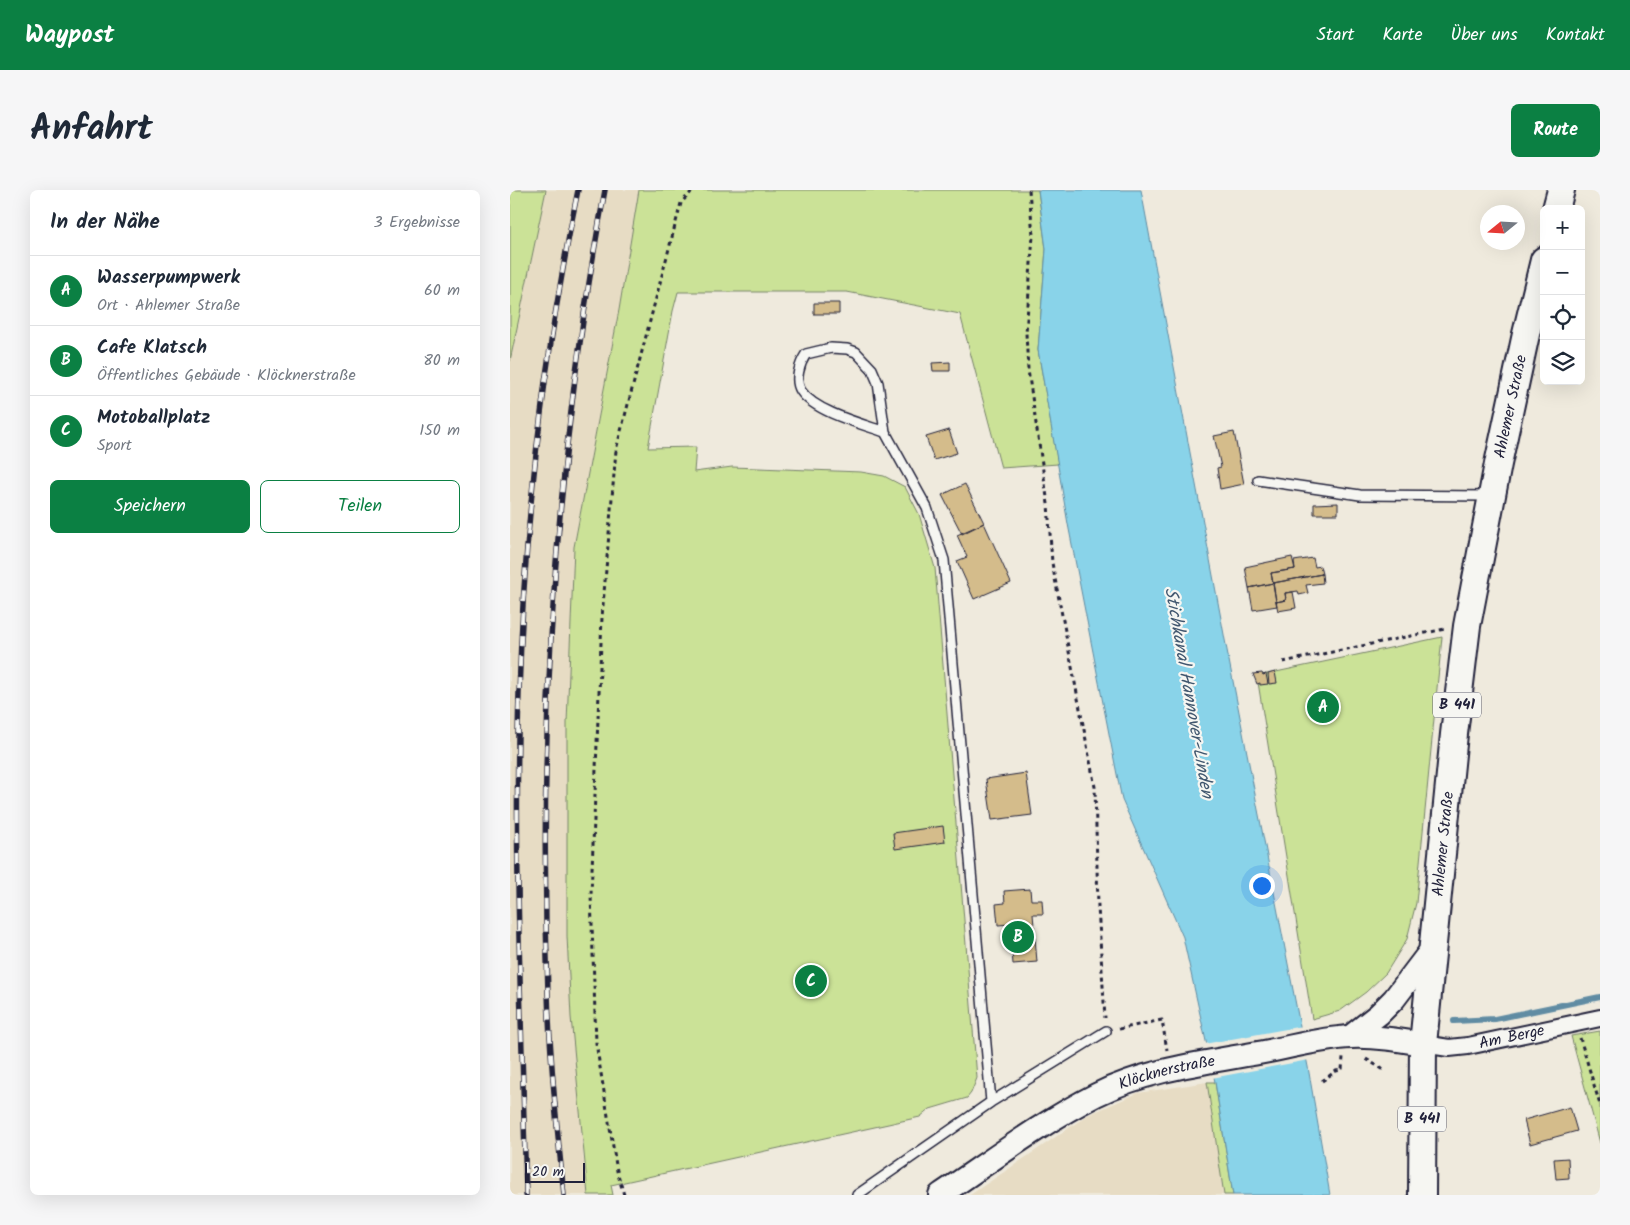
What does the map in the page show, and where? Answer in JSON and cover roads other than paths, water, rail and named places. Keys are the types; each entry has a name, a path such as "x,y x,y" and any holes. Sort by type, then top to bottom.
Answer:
{"main road":[{"path":"1557,205 1561,190"},
{"name":"Ahlemer Straße","path":"1422,1195 1423,1044 1454,734 1467,626 1492,496 1540,276"},
{"path":"1347,1047 1394,999 1432,949"},
{"name":"Klöcknerstraße","path":"940,1195 1041,1127 1097,1095 1129,1081 1188,1066 1319,1042 1347,1047 1384,1038 1423,1044"}],"street":[{"name":"Am Berge","path":"1423,1044 1449,1048 1468,1046 1600,1018"}],"lane":[{"path":"885,432 829,411 814,403 801,391 798,378 800,362 806,354 831,348 847,349 856,352 872,369 878,383 885,432 927,508 944,560 991,1102"},
{"path":"1258,480 1360,495 1492,496"},
{"path":"857,1195 991,1102 1106,1031"}],"water":[{"name":"Stichkanal Hannover-Linden","path":"1038,190 1141,190 1225,640 1308,1067 1330,1195 1233,1195 1215,1082 1183,937 1122,800 1068,524 1038,350 1046,249"}],"waterway":[{"path":"1454,1021 1495,1019 1600,997"}],"railway":[{"path":"526,1195 517,818 522,630 531,504 546,377 555,315 578,190"},
{"path":"564,1195 552,1069 548,993 546,892 548,691 562,490 588,290 605,190"}],"place":[{"name":"Wasserpumpwerk","path":"1323,707"},
{"name":"Cafe Klatsch","path":"1018,937"},
{"name":"Motoballplatz","path":"811,981"}]}
